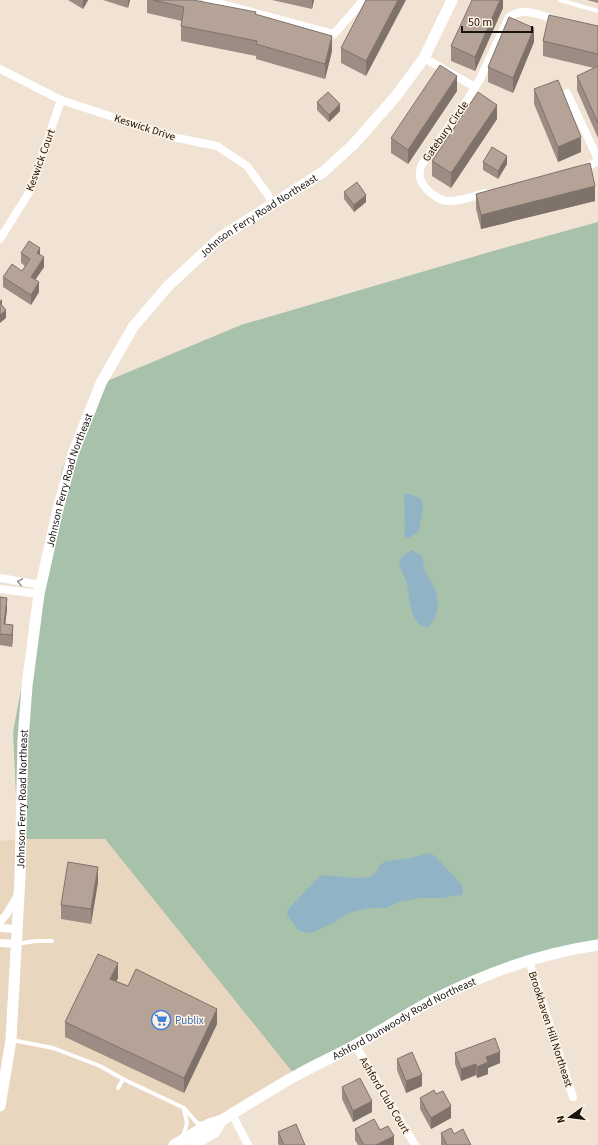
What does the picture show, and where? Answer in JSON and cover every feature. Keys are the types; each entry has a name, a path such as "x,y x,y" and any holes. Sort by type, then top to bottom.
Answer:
{"main road":[{"name":"Johnson Ferry Road Northeast","path":"0,1106 11,1040 19,892 23,740 40,590 72,454 101,383 133,327 168,286 221,238 323,172 353,145 396,96 424,58 452,0"},
{"name":"Ashford Dunwoody Road Northeast","path":"182,1143 209,1124 227,1117 296,1075 355,1045 434,999 470,982 529,961 577,948 598,945"},
{"name":"Ashford Dunwoody Road Northeast","path":"182,1143 214,1133 227,1117"}],"street":[{"path":"207,0 223,2 334,34 361,4 362,0"},
{"name":"Gatebury Circle","path":"496,190 451,202 440,199 426,189 420,180 419,172 421,166 475,87 509,17 515,13 524,11 569,24"},
{"path":"424,58 475,87"},
{"name":"Keswick Drive","path":"0,69 61,100 176,138 217,146 247,166 272,204"},
{"path":"567,93 598,160 587,168 572,171"},
{"name":"Keswick Court","path":"0,239 30,191 61,100"},
{"path":"0,578 40,590"},
{"path":"0,589 40,590"},
{"path":"0,922 6,916 19,892"},
{"path":"0,928 17,929"},
{"path":"0,943 16,944"},
{"name":"Brookhaven Hill Northeast","path":"529,961 573,1097"},
{"name":"Ashford Club Court","path":"355,1045 415,1145"},
{"path":"227,1117 248,1145"}],"lane":[{"path":"560,0 598,11"},
{"path":"16,944 35,941 52,941"},
{"path":"11,1040 53,1048 100,1066 123,1079 184,1108 197,1123 209,1124"},
{"path":"118,1088 123,1079"},
{"path":"182,1143 186,1123 184,1108"}],"shaded area":[{"path":"18,839 105,839 294,1074 171,1145 0,1145 0,841"}],"green space":[{"path":"598,222 598,940 442,997 294,1074 105,839 18,839 13,732 62,470 95,386 241,325 493,251"}],"water":[{"path":"407,493 420,498 423,508 419,531 408,538 404,536 404,495"},
{"path":"412,550 422,556 425,571 436,593 438,605 437,611 428,627 422,626 414,617 407,585 399,564 402,557"},
{"path":"430,853 435,856 462,885 462,895 439,898 420,898 399,902 386,908 369,908 348,913 335,922 311,933 298,930 287,915 291,906 320,876 354,878 370,877 376,872 381,864 386,861 411,858"}],"building":[{"path":"153,0 193,0 256,12 255,14 332,36 325,64 256,44 257,41 181,26 184,7"},
{"path":"366,0 398,0 366,61 341,48"},
{"path":"472,0 500,0 475,57 451,46"},
{"path":"549,15 598,26 598,54 543,41"},
{"path":"509,17 534,28 513,78 488,67"},
{"path":"440,65 457,76 408,150 391,138"},
{"path":"598,66 598,123 577,76"},
{"path":"558,80 581,137 558,147 534,89"},
{"path":"328,92 340,104 329,115 317,102"},
{"path":"478,92 497,105 451,173 432,161"},
{"path":"492,147 507,156 498,171 483,162"},
{"path":"590,163 595,186 481,215 476,194"},
{"path":"357,182 366,195 354,205 344,192"},
{"path":"29,241 40,248 37,253 44,257 31,277 39,282 31,295 3,277 12,264 22,271 30,259 21,253"},
{"path":"0,303 6,310 0,315"},
{"path":"0,597 7,598 4,624 13,625 12,635 0,634"},
{"path":"68,862 98,867 91,909 61,905"},
{"path":"98,954 118,963 110,979 128,986 136,969 217,1009 184,1078 65,1022"},
{"path":"495,1038 500,1052 486,1057 488,1062 477,1067 476,1064 461,1069 455,1053"},
{"path":"412,1052 422,1075 406,1081 397,1059"},
{"path":"360,1078 372,1101 353,1111 342,1087"},
{"path":"434,1090 436,1094 443,1091 451,1106 431,1118 420,1098"},
{"path":"374,1119 380,1130 388,1126 394,1136 376,1145 364,1145 355,1129"},
{"path":"296,1124 305,1145 284,1145 278,1132"},
{"path":"451,1128 454,1134 463,1129 471,1145 447,1145 441,1133"}],"place":[{"name":"Publix","path":"161,1020"}]}
